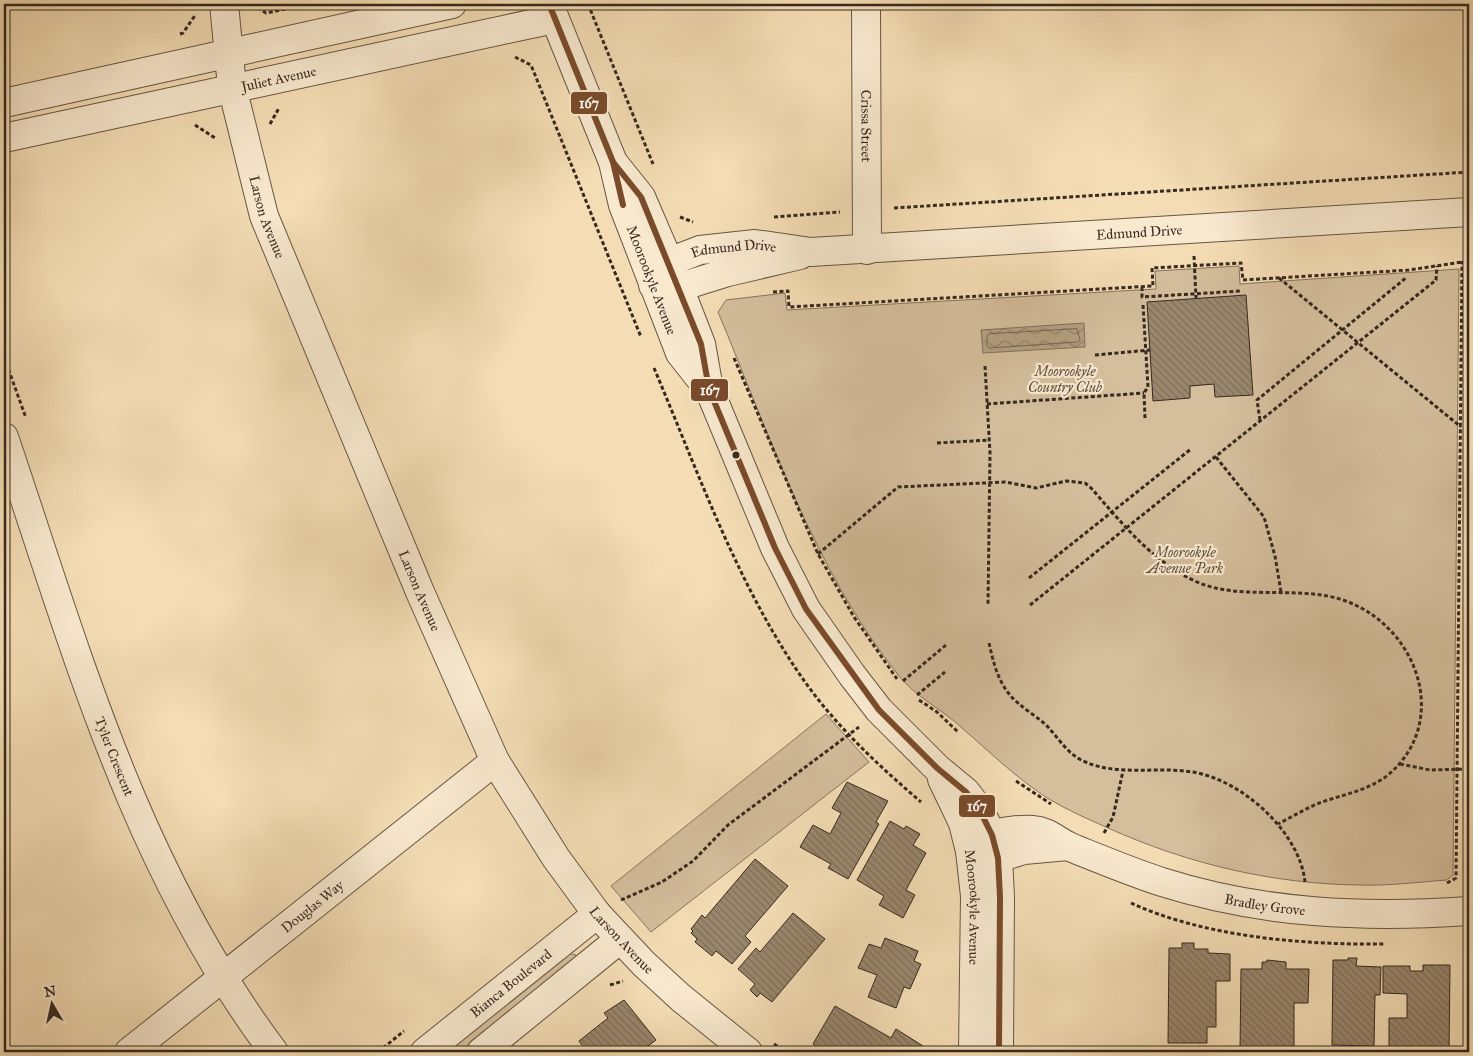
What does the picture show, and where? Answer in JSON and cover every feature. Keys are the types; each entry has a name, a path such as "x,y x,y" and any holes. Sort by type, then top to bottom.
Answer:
{"street":[{"name":"Larson Avenue","path":"224,4 232,87 264,216 420,592 495,762 556,858 606,904 620,940 681,998 748,1052"},
{"path":"4,102 452,4"},
{"name":"Crissa Street","path":"866,4 867,250"},
{"name":"Juliet Avenue","path":"4,138 232,87 552,11"},
{"name":"Moorookyle Avenue","path":"552,11 613,162 623,206 680,353 709,389"},
{"name":"Moorookyle Avenue","path":"613,162 642,197 670,262 701,344 709,389 788,576 827,640 879,710 937,768 966,792 979,809 995,846 1000,897 999,1052"},
{"name":"Edmund Drive","path":"670,262 700,250 734,245 755,244 811,252 867,250 1469,212"},
{"name":"Edmund Drive","path":"653,285 680,287 728,272 760,266 811,252"},
{"path":"653,285 670,262"},
{"name":"Tyler Crescent","path":"4,436 124,783 172,891 222,979 274,1052"},
{"name":"Douglas Way","path":"129,1052 495,762"},
{"name":"Moorookyle Avenue","path":"937,768 962,822 970,851 975,896 973,1052"},
{"name":"Bradley Grove","path":"970,851 995,846 1031,830 1048,833 1080,850 1128,871 1201,894 1276,909 1355,915 1469,911"},
{"name":"Bianca Boulevard","path":"425,1052 606,904"},
{"path":"481,1052 620,940"}],"path":[{"path":"252,4 266,13 310,4"},
{"path":"588,4 654,167"},
{"path":"174,35 183,33 197,13"},
{"path":"186,127 196,125 214,137 218,153 272,143 269,125 278,108 282,106"},
{"path":"771,217 1469,172"},
{"path":"672,213 693,222 698,222"},
{"path":"1192,230 1196,296"},
{"path":"770,292 788,291 789,307 1153,286 1152,268 1241,263 1243,280 1261,281 1278,278 1409,270 1469,261"},
{"path":"1438,883 1448,883 1456,878 1462,427 1462,262"},
{"path":"1030,605 1436,280 1437,266"},
{"path":"1260,421 1257,400 1340,329 1407,277"},
{"path":"1278,278 1462,427"},
{"path":"1142,286 1142,297 1196,296 1241,291"},
{"path":"1143,305 1148,350 1148,387 1144,393 1145,418"},
{"path":"1095,355 1148,350"},
{"path":"733,355 818,554 854,617 897,679"},
{"path":"4,357 28,425"},
{"path":"985,366 990,440 988,606"},
{"path":"987,404 1144,393"},
{"path":"937,443 990,440"},
{"path":"1029,578 1191,449"},
{"path":"1216,457 1264,517 1275,556 1281,592"},
{"path":"818,554 898,487 1005,482 1036,488 1066,481 1085,483 1125,529 1151,554 1199,583 1229,589 1281,592 1343,600 1382,620 1398,637 1410,654 1417,673 1420,692 1420,716 1409,751 1400,764 1380,781 1367,788 1321,803 1278,824"},
{"path":"988,643 997,674 1008,693 1017,703 1046,725 1075,756 1083,761 1123,772 1180,771 1207,776 1244,794 1278,824 1302,864 1305,886 1297,885"},
{"path":"903,680 946,645"},
{"path":"917,695 945,672"},
{"path":"919,700 937,712 958,732"},
{"path":"606,904 620,901 662,882 693,861 728,825 879,710"},
{"path":"1400,764 1430,770 1469,769"},
{"path":"1080,850 1106,831 1117,803 1123,772"},
{"path":"1016,781 1056,806"},
{"path":"1098,828 1114,834"},
{"path":"620,901 626,908"}],"green space":[{"name":"Moorookyle Avenue Park","path":"1239,266 1240,284 1459,269 1453,875 1447,880 1382,885 1327,884 1295,881 1231,870 1200,862 1138,841 1056,803 1026,783 954,721 906,684 869,635 842,592 796,501 718,312 726,300 785,293 787,310 1156,289 1155,271"},
{"path":"826,714 869,762 651,932 611,886"},
{"path":"568,953 576,955 574,963 463,1052 444,1052"}],"water":[{"path":"1084,323 1085,347 983,353 981,330"}],"building":[{"path":"1246,295 1253,395 1215,397 1214,384 1190,386 1190,398 1153,401 1147,302"},
{"path":"847,782 888,801 876,822 879,824 848,879 828,868 831,864 800,847 813,825 830,834 841,813 832,808"},
{"path":"890,821 904,829 906,826 920,834 913,845 926,853 906,890 915,895 903,918 879,905 884,896 857,880"},
{"path":"755,859 788,886 745,936 751,942 732,964 716,951 712,956 695,942 697,939 691,933 693,931 691,929 702,915 705,918"},
{"path":"793,913 825,939 772,1002 760,993 757,997 750,990 755,984 738,969 756,948 760,952"},
{"path":"885,938 918,951 914,961 921,964 910,989 904,987 896,1008 868,997 877,975 858,968 869,944 881,948"},
{"path":"1182,943 1194,943 1194,949 1208,949 1208,953 1230,954 1230,981 1216,981 1216,1027 1207,1027 1207,1043 1168,1043 1169,948 1182,948"},
{"path":"1348,958 1357,958 1356,966 1381,967 1380,995 1375,995 1374,1046 1332,1045 1333,960 1348,960"},
{"path":"1267,960 1286,962 1286,969 1309,969 1308,1003 1294,1003 1294,1052 1240,1052 1241,969 1262,969 1262,962 1267,962"},
{"path":"1423,965 1450,965 1449,1052 1389,1052 1389,1018 1407,1018 1407,994 1383,993 1383,966 1410,966 1410,971 1423,971"},
{"path":"624,1000 656,1040 640,1052 616,1052 614,1049 610,1052 587,1052 579,1041 608,1018 604,1013"},
{"path":"835,1006 891,1038 896,1029 923,1046 919,1052 827,1052 813,1044"},
{"path":"661,1046 666,1052 653,1052"}],"transit line":[{"name":"167","path":"549,4 613,162 623,205"},
{"name":"167","path":"613,162 641,197 701,344 709,389 775,548 806,609 879,710 937,768 966,792 979,809 992,835 998,858 1000,897 999,1052"}],"park label":[{"name":"Moorookyle Country Club","path":"1065,380"}]}
